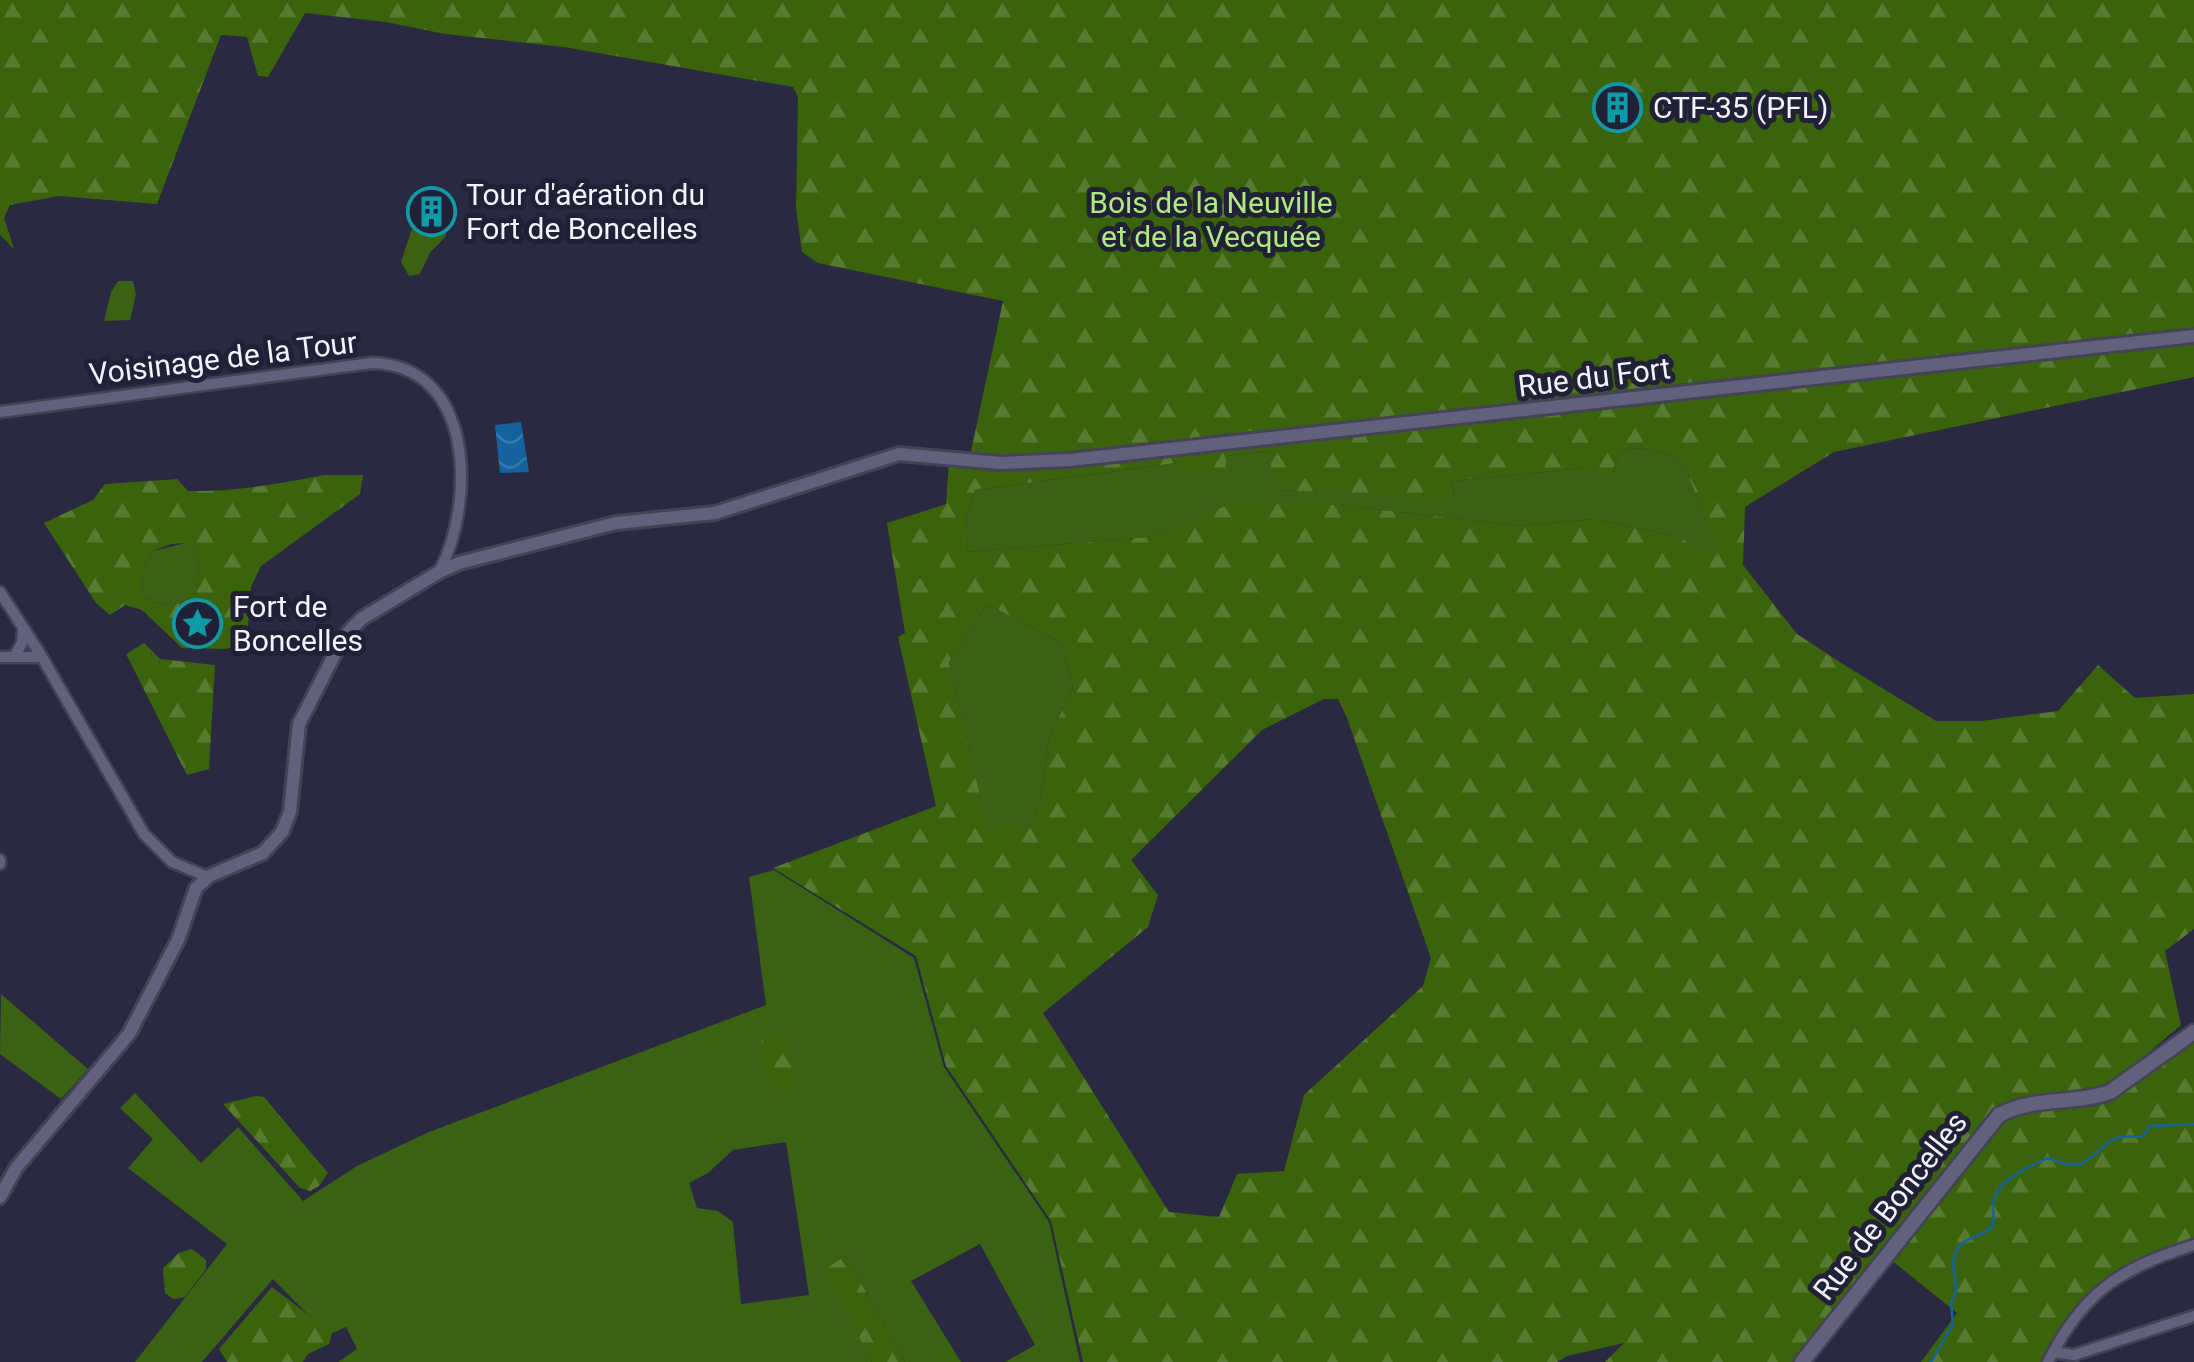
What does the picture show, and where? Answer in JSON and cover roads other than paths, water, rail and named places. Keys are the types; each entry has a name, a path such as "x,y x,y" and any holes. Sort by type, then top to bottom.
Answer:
{"main road":[{"name":"Rue de Boncelles","path":"1802,1362 1998,1115 2026,1103 2096,1097 2110,1092 2194,1032"}],"street":[{"name":"Rue du Fort","path":"208,877 254,859 270,848 282,832 290,812 298,724 349,631 361,619 439,572 478,558 616,523 714,513 899,454 1000,463 1070,460 2194,336"},
{"name":"Voisinage de la Tour","path":"0,412 372,364 397,367 426,382 441,398 452,420 461,490 456,535 439,572"},
{"path":"456,535 462,550 478,558"},
{"path":"0,592 144,834 158,851 186,869 199,870 208,877 194,890 178,940 129,1034 16,1168 0,1197"},
{"path":"14,657 22,643 23,630"},
{"path":"0,657 40,657"},
{"path":"186,869 194,890"},
{"path":"2050,1357 2076,1314 2112,1279 2140,1264 2194,1245"},
{"path":"2050,1357 2074,1356 2194,1316"}],"water":[{"path":"521,422 529,472 500,473 495,425"}],"waterway":[{"path":"1931,1362 1953,1324 1955,1255 1965,1241 1992,1227 1996,1194 2008,1180 2048,1158 2082,1164 2113,1139 2142,1137 2150,1126 2194,1124"}],"place":[{"name":"CTF-35 (PFL)","path":"1618,107"},
{"name":"Tour d'aération du Fort de Boncelles","path":"431,211"},
{"name":"Fort de Boncelles","path":"198,623"}],"park label":[{"name":"Bois de la Neuville et de la Vecquée","path":"1211,219"}]}
